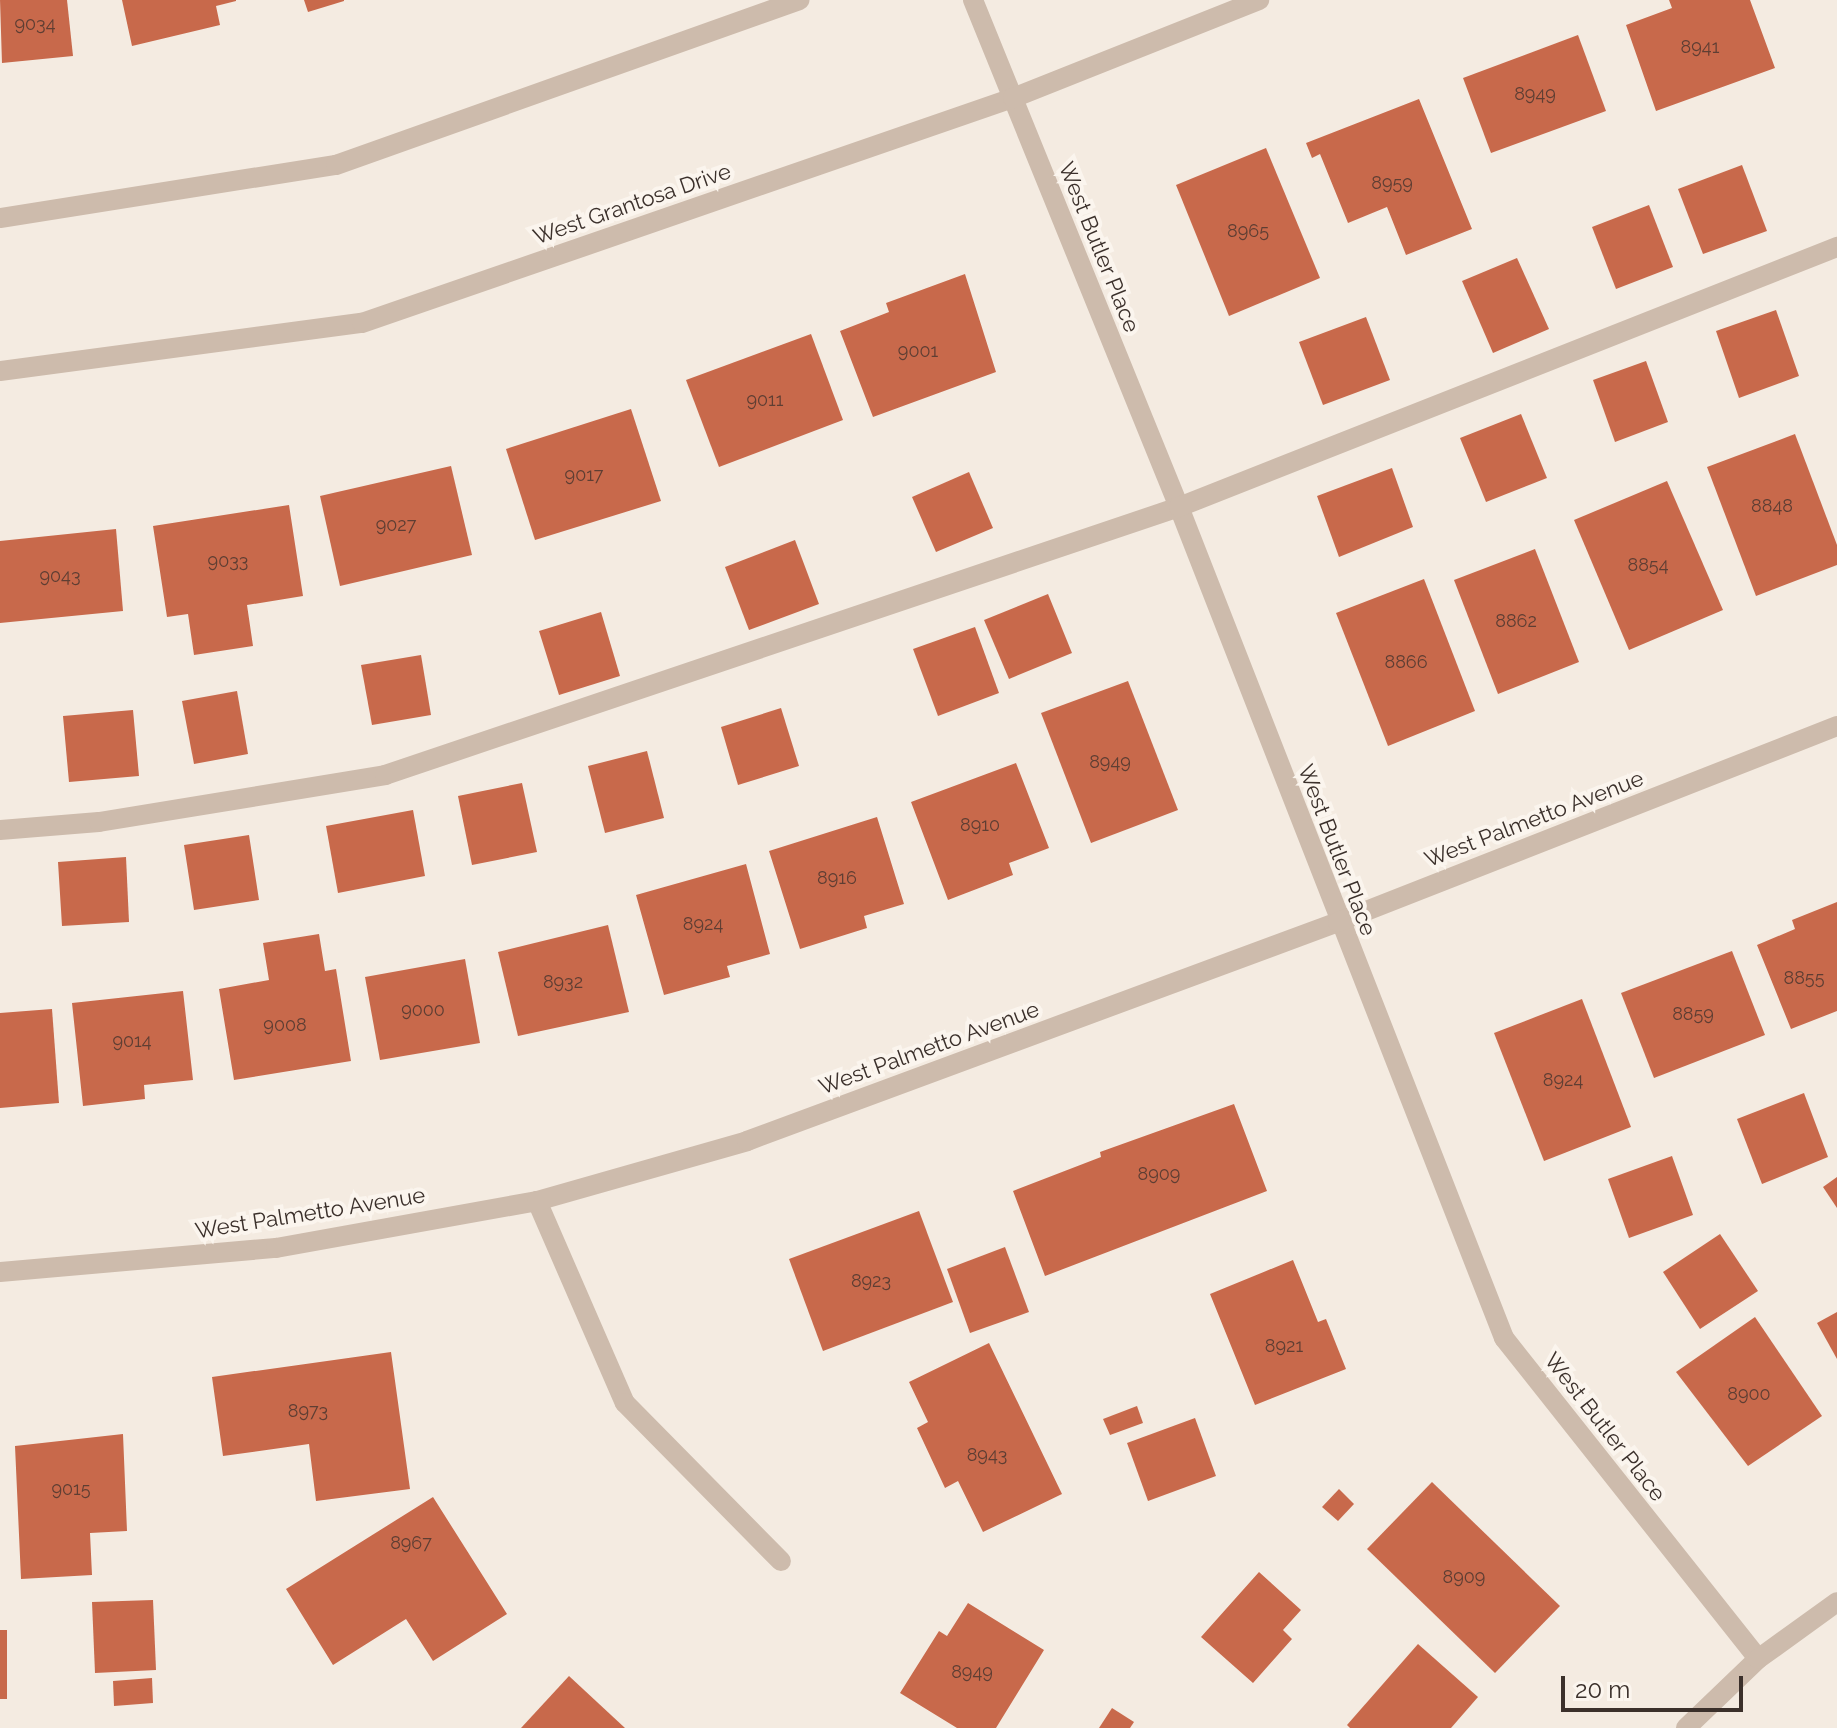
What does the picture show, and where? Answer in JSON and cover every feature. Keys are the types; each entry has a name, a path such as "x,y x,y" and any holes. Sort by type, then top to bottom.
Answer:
{"street":[{"path":"0,218 336,165 799,0"},
{"name":"West Butler Place","path":"973,0 1179,507 1338,922 1504,1338 1758,1659"},
{"name":"West Grantosa Drive","path":"0,371 362,323 1013,98 1259,0"},
{"path":"0,830 99,822 385,775 1179,507 1837,247"},
{"name":"West Palmetto Avenue","path":"0,1272 276,1248 537,1201 747,1141 1338,922 1837,726"},
{"path":"537,1201 625,1403 781,1561"},
{"path":"1686,1728 1758,1659 1837,1602"}],"building":[{"path":"0,0 67,0 73,56 2,63"},
{"path":"122,0 236,1 216,6 220,25 132,46"},
{"path":"304,0 344,0 344,1 308,12"},
{"path":"1669,0 1750,0 1775,68 1656,111 1626,25 1672,8"},
{"path":"1578,35 1606,111 1491,153 1463,78"},
{"path":"1419,99 1472,229 1406,255 1387,207 1348,223 1320,154 1312,158 1306,143"},
{"path":"1266,148 1320,278 1229,316 1176,185"},
{"path":"1742,165 1767,231 1703,254 1678,189"},
{"path":"1649,205 1673,267 1616,289 1592,227"},
{"path":"1517,258 1549,329 1493,353 1462,281"},
{"path":"965,274 996,372 873,417 840,331 889,312 886,303"},
{"path":"1776,310 1799,376 1739,398 1716,331"},
{"path":"1366,317 1390,380 1323,405 1299,342"},
{"path":"811,334 843,420 719,467 686,380"},
{"path":"1646,361 1668,422 1615,442 1593,380"},
{"path":"631,409 661,501 535,540 506,449"},
{"path":"1521,414 1547,478 1486,502 1460,438"},
{"path":"1795,434 1837,545 1837,565 1756,596 1707,467"},
{"path":"451,466 472,555 340,586 320,496"},
{"path":"1392,468 1413,527 1339,557 1317,496"},
{"path":"969,472 993,528 936,552 912,497"},
{"path":"1667,481 1723,610 1629,650 1574,520"},
{"path":"289,505 303,596 247,605 253,646 194,655 188,614 167,617 153,526"},
{"path":"116,529 123,611 0,623 0,541"},
{"path":"795,540 819,604 749,630 725,567"},
{"path":"1535,549 1579,662 1498,694 1454,580"},
{"path":"1424,579 1475,711 1388,746 1336,613"},
{"path":"1048,594 1072,653 1009,679 984,620"},
{"path":"601,612 620,676 559,695 539,631"},
{"path":"975,627 999,693 938,716 913,649"},
{"path":"421,655 431,715 372,725 361,665"},
{"path":"1128,681 1178,810 1091,843 1041,713"},
{"path":"237,691 248,754 194,764 182,701"},
{"path":"781,708 799,766 738,785 721,727"},
{"path":"133,710 139,776 69,782 63,716"},
{"path":"647,751 664,818 605,833 588,766"},
{"path":"1016,763 1049,848 1009,863 1013,875 948,900 911,802"},
{"path":"522,783 537,852 472,865 458,796"},
{"path":"413,810 425,876 338,893 326,826"},
{"path":"877,817 904,904 864,916 867,928 800,949 769,851"},
{"path":"249,835 259,900 194,910 184,845"},
{"path":"126,857 129,922 62,926 58,862"},
{"path":"746,864 770,954 727,966 730,977 664,995 636,895"},
{"path":"1837,902 1837,1011 1791,1029 1757,945 1795,929 1792,920"},
{"path":"608,925 629,1012 518,1036 498,952"},
{"path":"319,934 325,971 336,969 351,1061 234,1080 219,989 269,980 263,943"},
{"path":"1732,951 1765,1035 1654,1078 1621,993"},
{"path":"465,959 480,1043 380,1060 365,977"},
{"path":"183,991 193,1080 144,1085 145,1099 83,1106 72,1003"},
{"path":"1582,999 1631,1127 1544,1161 1494,1033"},
{"path":"52,1009 59,1103 0,1108 0,1013"},
{"path":"1804,1093 1828,1157 1762,1184 1737,1119"},
{"path":"1234,1104 1267,1191 1045,1276 1013,1191 1101,1157 1100,1152"},
{"path":"1672,1156 1693,1215 1629,1238 1608,1179"},
{"path":"1837,1177 1837,1208 1823,1187"},
{"path":"919,1211 953,1302 823,1351 789,1259"},
{"path":"1720,1234 1758,1291 1700,1329 1663,1272"},
{"path":"1005,1247 1029,1312 970,1333 947,1269"},
{"path":"1293,1260 1318,1322 1326,1319 1346,1369 1255,1405 1210,1294"},
{"path":"1837,1312 1837,1359 1817,1323"},
{"path":"1755,1317 1822,1416 1748,1466 1676,1372"},
{"path":"989,1343 1062,1494 983,1532 958,1481 945,1488 917,1428 928,1422 909,1382"},
{"path":"391,1352 410,1489 316,1501 309,1444 223,1456 212,1377"},
{"path":"1137,1406 1143,1423 1110,1435 1103,1419"},
{"path":"1195,1418 1216,1476 1148,1501 1127,1443"},
{"path":"123,1434 127,1531 90,1533 92,1575 21,1579 15,1446"},
{"path":"1432,1482 1560,1606 1495,1673 1367,1549"},
{"path":"1339,1489 1354,1504 1338,1521 1322,1507"},
{"path":"433,1497 507,1614 433,1661 406,1619 333,1665 286,1589"},
{"path":"1259,1572 1301,1610 1283,1630 1292,1639 1253,1683 1201,1637"},
{"path":"153,1600 156,1670 95,1673 92,1602"},
{"path":"968,1603 1044,1650 996,1728 957,1728 900,1693 939,1631 947,1636"},
{"path":"0,1630 7,1630 7,1699 0,1699"},
{"path":"1418,1644 1478,1697 1451,1728 1350,1728 1347,1725"},
{"path":"569,1676 625,1728 521,1728"},
{"path":"152,1678 153,1703 114,1706 113,1681"},
{"path":"1112,1708 1134,1722 1130,1728 1099,1728"}]}
